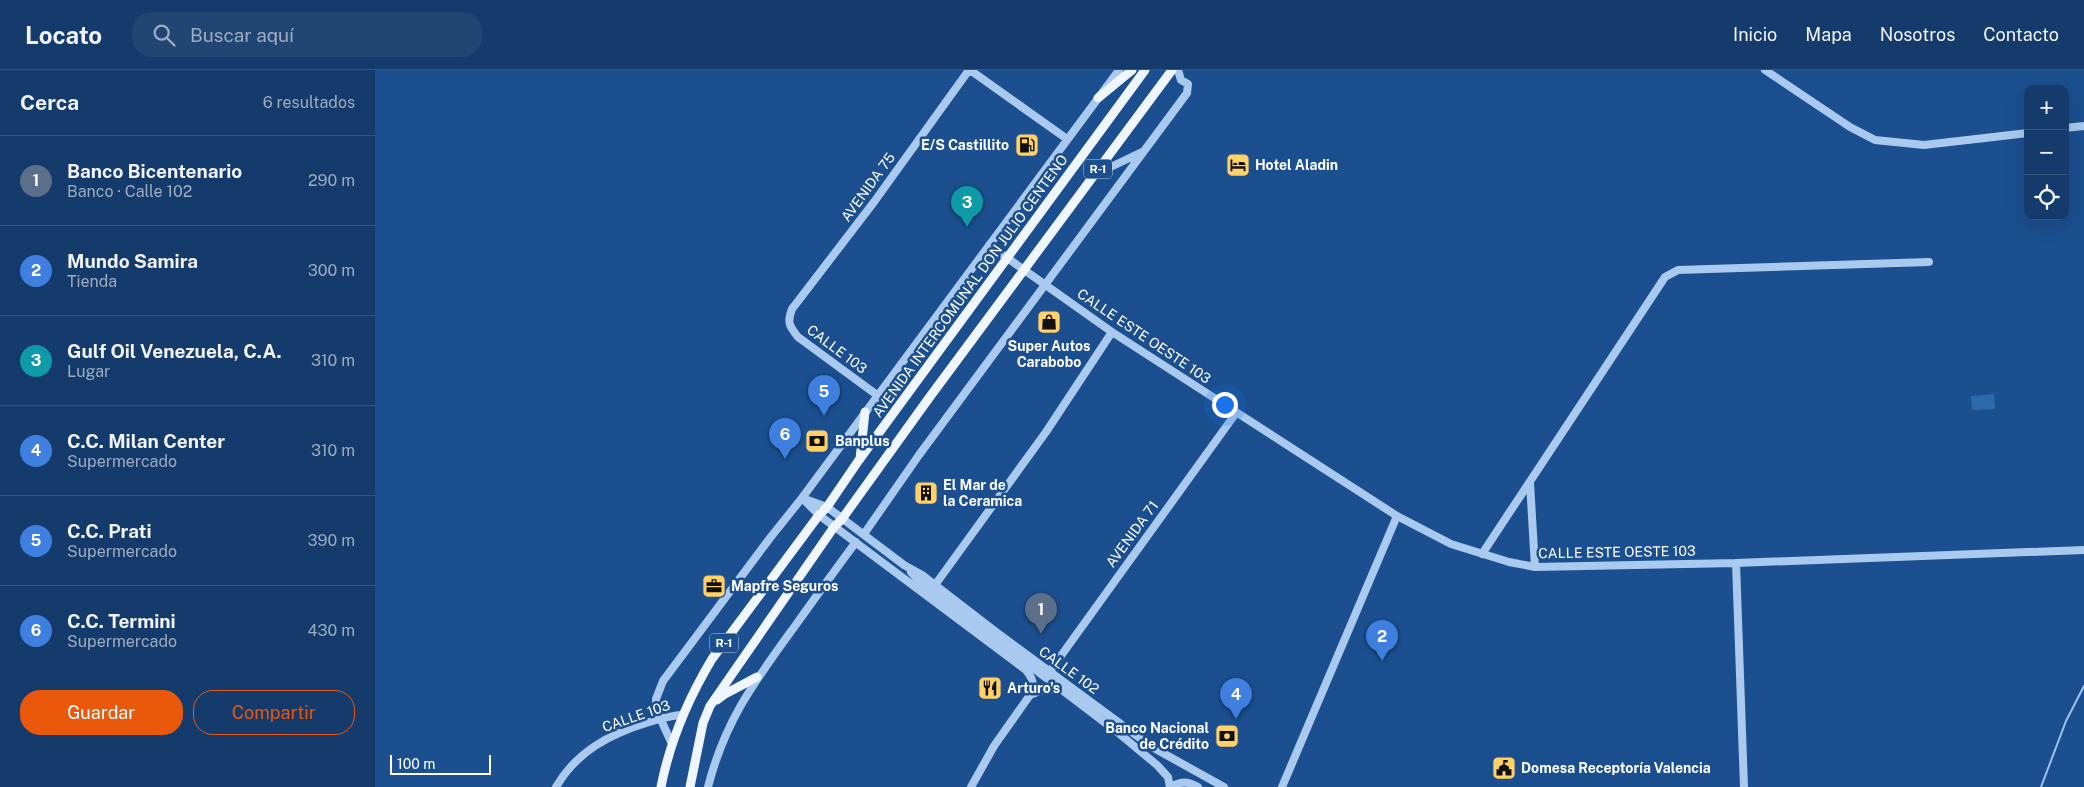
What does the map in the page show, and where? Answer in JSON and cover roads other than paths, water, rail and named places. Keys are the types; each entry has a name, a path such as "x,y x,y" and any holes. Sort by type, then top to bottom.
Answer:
{"main road":[{"path":"1098,98 1132,70"},
{"name":"AVENIDA INTERCOMUNAL DON JULIO CENTENO","path":"661,787 672,744 683,715 697,684 712,659 819,515 827,507 859,460 1145,70"},
{"name":"R-1","path":"690,787 703,723 709,706 834,526 842,518 1172,70"},
{"path":"859,460 865,412"},
{"path":"709,706 725,694 757,677"}],"street":[{"path":"969,70 1067,139"},
{"name":"AVENIDA 75","path":"788,319 792,309 874,202 969,70"},
{"name":"AVENIDA INTERCOMUNAL DON JULIO CENTENO","path":"672,744 659,720 655,699 663,681 802,498 1119,70"},
{"path":"864,534 924,448 1189,89 1188,84 1181,80 1178,70"},
{"path":"1765,70 1850,127 1875,140 1924,145 2024,133"},
{"path":"2069,128 2084,126"},
{"path":"1093,175 1144,151"},
{"name":"CALLE ESTE OESTE 103","path":"989,245 1112,332 1397,516 1451,544 1482,554 1535,566 1736,563 2084,550"},
{"path":"1482,554 1531,483 1665,277 1670,273 1678,270 1929,262"},
{"name":"CALLE 103","path":"788,319 789,327 798,336 877,395"},
{"path":"935,585 1046,432 1112,332"},
{"name":"AVENIDA 71","path":"1050,671 1236,413"},
{"path":"1531,483 1535,566"},
{"name":"CALLE 102","path":"802,498 827,507 1152,747 1224,787"},
{"name":"CALLE 102","path":"802,498 819,515 1026,670 1032,679 1033,687 1030,695"},
{"path":"1282,787 1397,516"},
{"path":"708,787 727,731 741,703 757,677 856,542"},
{"path":"1736,563 1744,787"},
{"name":"CALLE 102","path":"904,565 919,581 1063,690 1157,765 1168,777 1171,787 1180,782 1188,782 1198,787"},
{"path":"971,787 994,746 1030,695 1045,689 1063,690"},
{"name":"CALLE 103","path":"557,787 575,760 599,742 659,720 683,715"}],"waterway":[{"path":"2041,787 2066,721 2084,686"}],"place":[{"name":"E/S Castillito","path":"1027,145"},
{"name":"Hotel Aladin","path":"1238,165"},
{"name":"Gulf Oil Venezuela, C.A.","path":"967,227"},
{"name":"Super Autos Carabobo","path":"1049,322"},
{"name":"C.C. Prati","path":"824,416"},
{"name":"Banplus","path":"817,441"},
{"name":"C.C. Termini","path":"785,459"},
{"name":"El Mar de la Ceramica","path":"926,493"},
{"name":"Mapfre Seguros","path":"714,586"},
{"name":"Banco Bicentenario","path":"1041,634"},
{"name":"Mundo Samira","path":"1382,661"},
{"name":"Arturo's","path":"990,688"},
{"name":"C.C. Milan Center","path":"1236,719"},
{"name":"Banco Nacional de Crédito","path":"1227,736"},
{"name":"Domesa Receptoría Valencia","path":"1504,768"}]}
